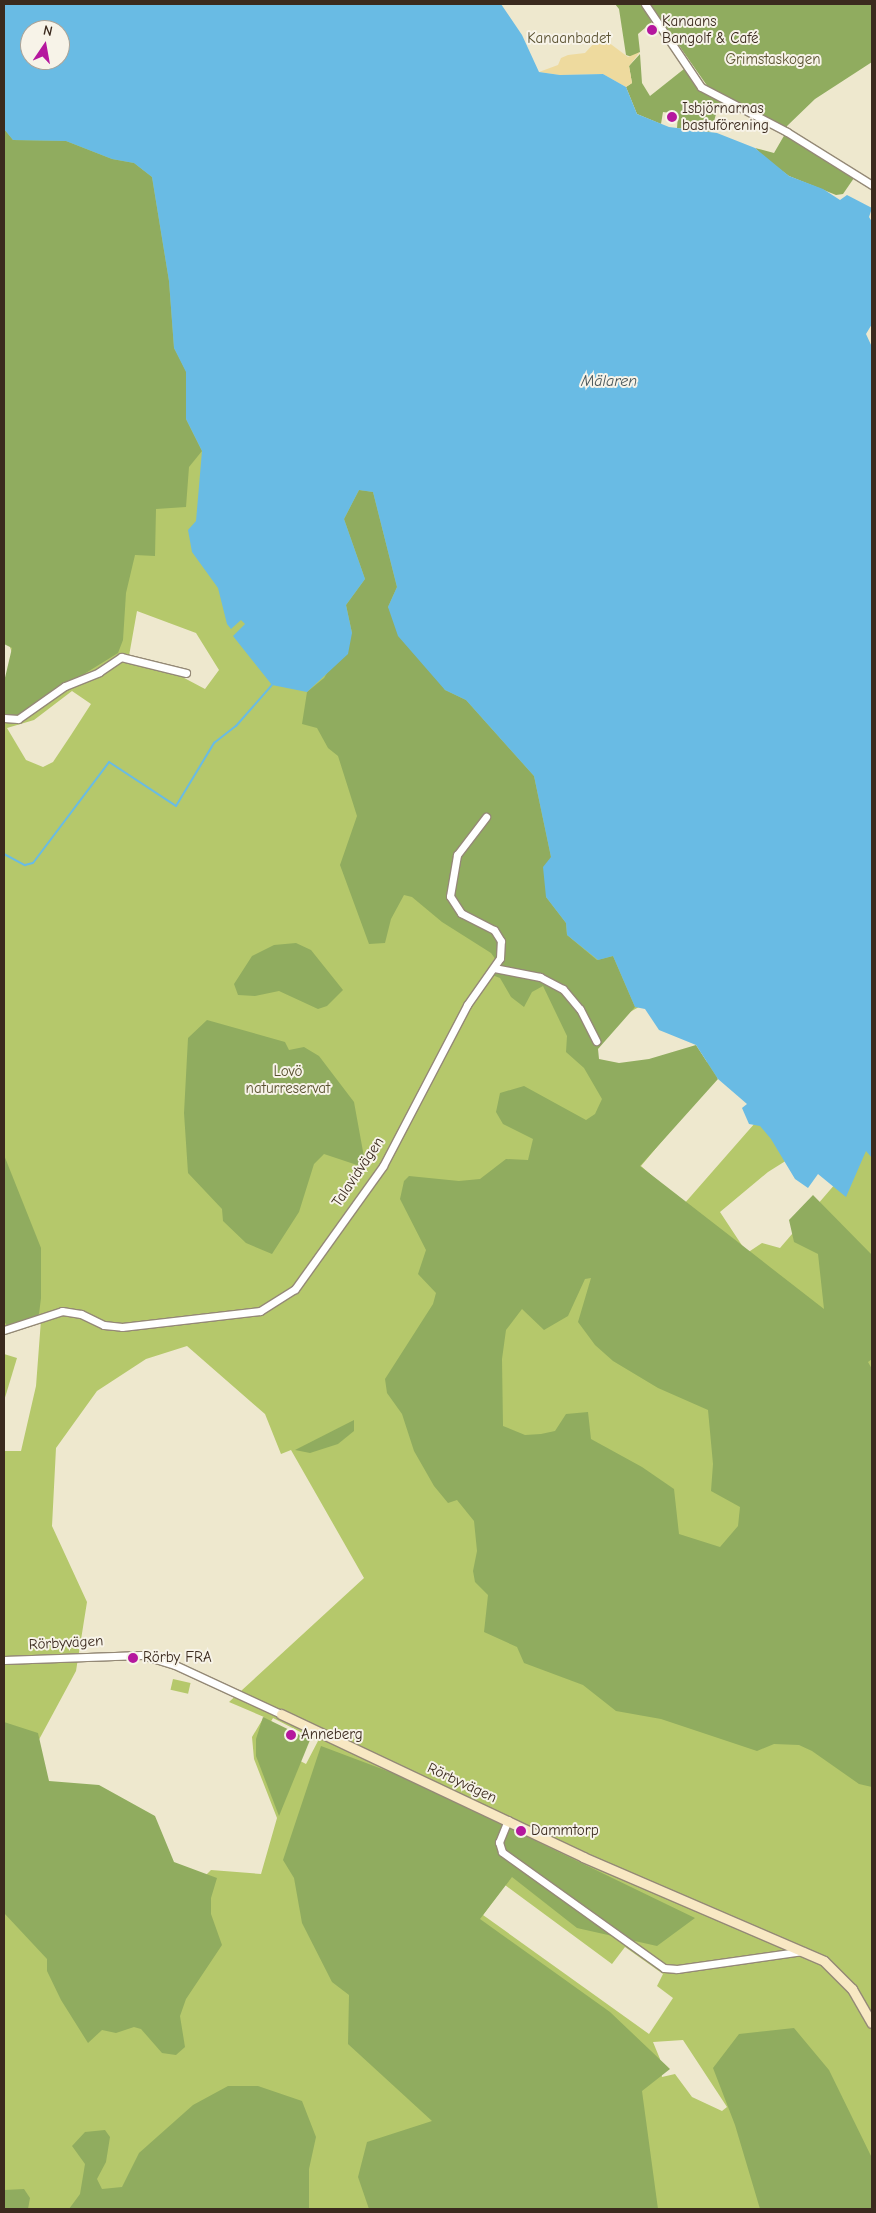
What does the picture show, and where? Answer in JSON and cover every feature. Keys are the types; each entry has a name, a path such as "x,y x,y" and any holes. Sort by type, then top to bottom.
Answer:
{"street":[{"path":"645,4 701,87 788,132 872,185"},
{"path":"4,718 18,719 65,686 99,672 121,657 186,673"},
{"name":"Talavidvägen","path":"4,1330 62,1312 80,1314 104,1325 131,1327 260,1311 284,1298 306,1276 383,1166 467,1005 494,968 502,949 498,936 488,925 457,910 450,896 457,855 486,817"},
{"path":"494,968 540,978 563,989 580,1009 596,1041"},
{"name":"Rörbyvägen","path":"4,1660 142,1655 175,1665 653,1888 804,1951 839,1973 872,2023"},
{"path":"508,1820 499,1842 502,1852 664,1968 677,1969 804,1951"}],"green space":[{"name":"Lovö naturreservat","path":"4,4 240,4 872,852 872,2209 4,2209 4,1451 21,1451 36,1386 41,1320 4,1333 4,687 19,674 9,644 4,640","holes":["137,611 196,633 219,670 205,689 154,662 129,656","72,691 91,704 53,762 43,767 26,760 7,728 34,720","662,994 708,1061 617,1124 589,1035","729,1070 769,1107 684,1204 641,1166 713,1080","803,1150 836,1183 780,1248 762,1243 747,1253 720,1212 768,1172","187,1346 265,1414 281,1454 291,1450 364,1578 229,1702 264,1717 252,1737 254,1759 277,1818 261,1874 211,1870 167,1914 28,1760 76,1671 87,1602 52,1526 56,1448 97,1391 146,1359","273,1718 318,1741 306,1764 260,1740","505,1885 612,1964 625,1947 663,1974 657,1986 673,1998 649,2034 483,1915","683,2040 727,2107 722,2111 692,2097 675,2074 662,2077 660,2059 653,2042"]},
{"path":"615,4 640,4 652,22 638,34 640,52 632,57 626,55 619,9"},
{"name":"Grimstaskogen","path":"650,4 872,4 872,62 815,99 787,126 787,133 853,174 854,178 843,194 836,195 789,176 770,162 755,148 774,153 785,134 728,101 718,107 711,132 677,128 678,114 663,112 661,124 637,114 626,87 632,83 629,66 640,54 642,83 650,96 684,69 696,87 708,87"},
{"path":"4,129 13,140 66,141 112,159 134,163 152,177 169,281 174,348 186,371 186,419 202,451 189,467 186,507 156,509 155,556 135,555 126,593 123,640 118,653 18,715 4,715 4,682 12,648 4,644"},
{"path":"359,490 373,492 397,587 388,607 445,690 466,700 534,776 551,857 546,897 566,923 567,935 597,960 613,956 635,1007 598,1049 599,1059 619,1063 649,1059 696,1045 718,1079 640,1166 824,1309 818,1254 794,1242 789,1220 813,1195 872,1255 872,1359 868,1362 872,1369 872,1787 859,1784 812,1751 799,1745 774,1744 757,1751 661,1719 616,1711 583,1685 524,1663 517,1647 484,1632 488,1595 475,1582 473,1571 477,1551 474,1521 457,1500 448,1503 434,1486 414,1451 402,1414 387,1393 385,1379 433,1304 436,1293 418,1274 426,1250 400,1199 404,1181 409,1176 459,1181 480,1179 506,1159 528,1160 533,1139 503,1124 496,1112 500,1093 524,1086 586,1120 595,1114 602,1099 584,1068 566,1052 567,1036 543,986 532,992 524,1007 511,997 500,978 492,975 499,964 491,953 442,922 412,897 404,895 391,919 385,943 369,944 340,865 357,816 338,756 328,748 317,728 302,724 307,692 324,678 352,633 346,605 365,579 344,519","holes":["591,1278 578,1322 595,1345 613,1361 658,1388 708,1410 713,1464 711,1491 740,1507 738,1526 720,1547 679,1534 674,1489 642,1467 591,1439 588,1412 566,1414 555,1431 541,1434 525,1435 503,1426 502,1359 506,1330 522,1309 544,1330 568,1316 585,1279"]},
{"path":"296,943 311,950 343,990 327,1006 318,1009 279,991 255,996 238,995 234,984 252,956 274,945"},
{"path":"207,1020 285,1042 289,1050 304,1047 319,1056 354,1102 366,1168 324,1154 314,1164 299,1212 272,1254 246,1243 223,1221 222,1209 188,1173 184,1113 188,1038"},
{"path":"4,1155 41,1248 41,1298 39,1314 30,1322 7,1326 4,1321"},
{"path":"4,1354 17,1358 4,1401"},
{"path":"354,1420 354,1431 338,1444 310,1453 295,1450"},
{"path":"173,1679 191,1683 188,1694 171,1690"},
{"path":"263,1717 310,1740 279,1816 256,1756 256,1739"},
{"path":"4,1722 38,1733 49,1781 99,1785 155,1816 174,1862 217,1878 211,1898 211,1914 222,1945 186,1999 180,2016 185,2047 176,2055 162,2053 141,2029 134,2027 116,2033 102,2030 88,2043 61,2000 47,1971 47,1959 4,1913"},
{"path":"321,1746 406,1778 695,1918 657,1946 577,1928 512,1877 480,1919 610,2012 670,2069 642,2091 658,2209 369,2209 358,2177 367,2142 432,2121 348,2044 349,1995 332,1982 302,1923 294,1878 283,1860"},
{"path":"794,2028 829,2070 872,2158 872,2209 760,2209 735,2125 713,2068 739,2034"},
{"path":"228,2086 258,2086 302,2101 316,2137 309,2169 309,2209 69,2209 80,2194 85,2164 72,2146 85,2132 105,2130 110,2137 106,2162 97,2179 102,2189 122,2187 139,2153 193,2105"},
{"path":"24,2189 30,2198 28,2209 4,2209 4,2190"}],"sand":[{"path":"597,40 608,42 628,57 640,52 629,66 632,83 626,87 603,74 560,75 539,72 558,65 561,58 568,55 585,53"}],"water":[{"name":"Mälaren","path":"4,4 501,4 522,35 539,72 560,75 603,74 626,87 637,114 669,127 717,133 755,148 789,176 823,189 840,200 847,195 872,208 869,217 872,222 872,324 866,334 872,347 872,1158 866,1151 846,1197 818,1174 808,1188 795,1179 771,1139 760,1126 749,1124 742,1108 747,1104 718,1079 696,1045 659,1030 645,1009 635,1007 613,956 598,960 567,935 566,923 546,897 543,867 551,857 534,776 466,700 445,690 398,636 388,607 397,587 373,492 359,490 344,519 365,579 346,605 352,633 348,654 307,692 272,685 233,636 245,624 241,620 231,629 227,624 218,588 192,552 188,530 196,521 202,451 186,419 186,372 174,348 169,281 152,177 134,163 112,159 66,141 13,140 4,129"}],"waterway":[{"path":"4,854 25,865 33,863 109,762 176,806 214,743 236,726 272,685"}],"place":[{"name":"Kanaans Bangolf & Café","path":"652,30"},
{"name":"Isbjörnarnas bastuförening","path":"672,117"},
{"name":"Rörby FRA","path":"133,1658"},
{"name":"Anneberg","path":"291,1735"},
{"name":"Dammtorp","path":"521,1831"}],"park label":[{"name":"Kanaanbadet","path":"569,39"}]}
